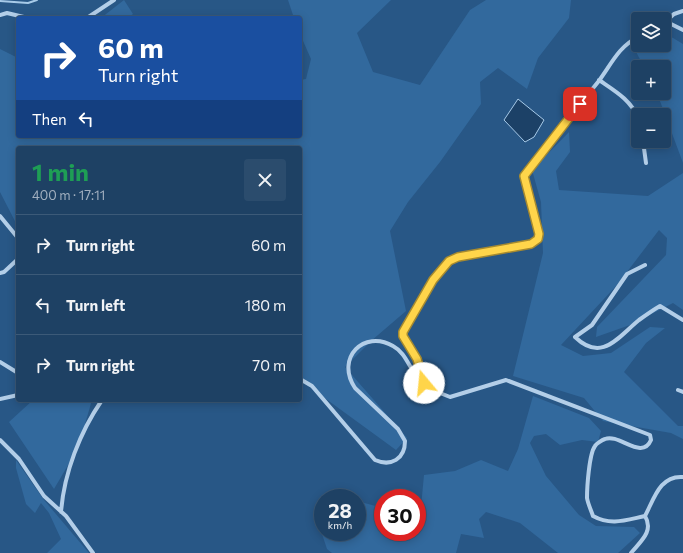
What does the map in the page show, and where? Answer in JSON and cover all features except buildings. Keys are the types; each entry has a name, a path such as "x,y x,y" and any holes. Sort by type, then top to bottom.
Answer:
{"street":[{"path":"90,16 114,0"},
{"path":"671,17 683,11"},
{"path":"0,15 7,13 20,16"},
{"path":"671,25 683,30"},
{"path":"424,383 417,359 403,336 403,332 433,280 449,261 458,257 531,244 538,239 539,234 524,176 599,80 615,55 631,40"},
{"path":"599,80 624,97 634,108"},
{"path":"644,148 646,163"},
{"path":"0,216 16,236"},
{"path":"0,273 4,272 16,261"},
{"path":"645,265 627,274 592,325 575,336 584,344 595,348 608,346 618,340 639,320 660,306 683,320"},
{"path":"302,380 312,386 375,460 385,462 400,458 404,453 405,441 398,429 351,381 348,373 350,356 359,346 376,341 393,345 401,351 418,379 430,390 450,397 506,380 647,433 651,440 645,447 638,448 616,439 605,439 595,447 591,461 587,499 593,516 603,522 617,522 645,516"},
{"path":"0,362 16,372"},
{"path":"678,390 683,392"},
{"path":"0,399 16,395"},
{"path":"61,512 62,496 79,443 89,420 101,402"},
{"path":"0,440 19,459 44,496 61,512 93,553"},
{"path":"645,516 662,483 671,478 683,477"},
{"path":"631,553 648,531 650,523 645,516"},
{"path":"635,553 636,547"}],"shaded area":[{"path":"124,0 133,14 130,16 104,16"},
{"path":"288,0 391,0 357,33 373,72 420,85 470,10 486,0 571,0 569,18 538,58 527,89 498,68 480,82 481,104 440,162 408,202 390,231 406,311 371,341 345,367 407,438 396,450 302,381 302,146 16,146 16,223 0,192 0,49 16,57 16,138 302,138 302,80 306,79 311,59 302,39 302,16 293,16"},
{"path":"671,37 683,44 683,163 671,131 671,108 663,108 660,100 671,100 671,60 640,60 636,52 671,52"},
{"path":"518,99 544,120 534,137 525,142 504,120"},
{"path":"569,132 570,152 556,171 559,190 648,196 683,173 683,310 673,303 630,325 596,337 597,327 666,255 667,238 659,230 617,285 561,345 583,356 611,353 650,327 665,328 646,343 624,372 678,426 683,426 683,439 671,433 603,421 584,398 513,376 543,253 541,202 532,170"},
{"path":"533,396 589,418 601,431 598,442 582,440 560,445 546,434 534,436 530,443 546,476 579,515 596,526 634,527 640,533 618,553 558,553 520,523 486,512 479,519 484,538 461,534 456,553 332,553 327,549 324,541 366,541 366,503 374,506 374,541 426,541 426,489 423,489 424,475 455,471 481,460 508,471 518,449"},
{"path":"31,402 91,402 78,448 54,489 9,422"},
{"path":"16,460 44,500 89,553 47,553 61,539 49,513 41,503 35,513 26,504 16,468"}],"waterway":[{"path":"0,1 28,3 37,0"}],"route":[{"path":"424,383 417,359 403,336 403,332 433,280 449,261 458,257 479,255 531,244 538,239 539,234 524,176 580,104"}]}
